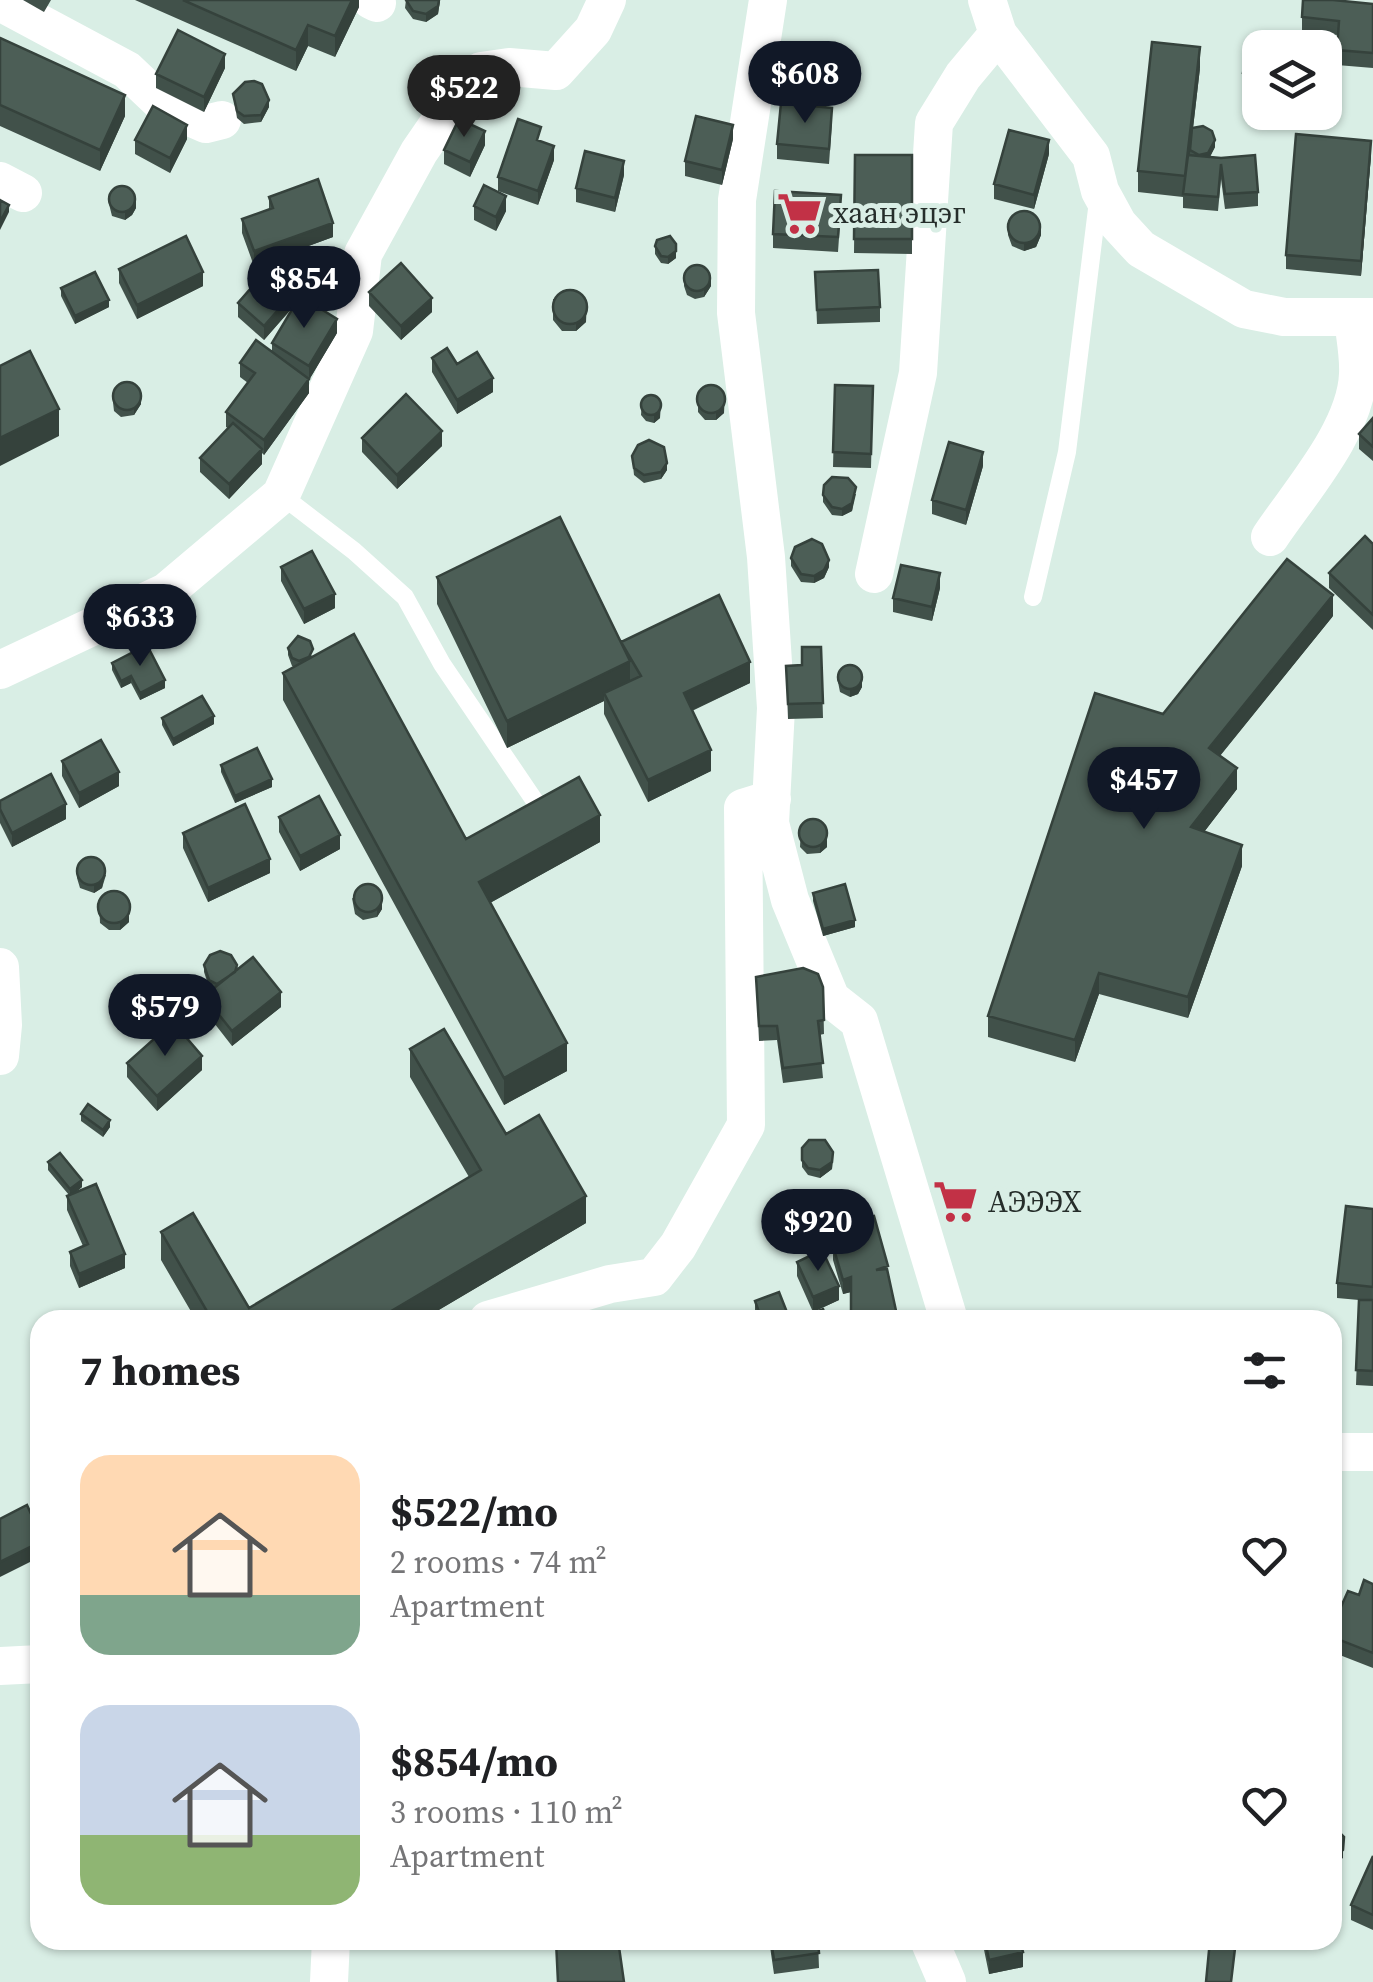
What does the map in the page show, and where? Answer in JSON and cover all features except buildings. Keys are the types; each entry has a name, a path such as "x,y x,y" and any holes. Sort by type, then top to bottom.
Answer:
{"street":[{"path":"0,670 166,592 281,495 354,331 363,254 419,152 467,82 480,71 556,71 593,30 608,0"},
{"path":"768,0 736,200 736,313 766,557 776,708 770,823 790,900 831,999 860,1021 946,1310"},
{"path":"0,2 127,70 165,106 206,124 222,120"},
{"path":"874,574 918,373 934,123 993,17 1092,156 1100,191 1118,224 1140,249 1244,309 1284,318 1363,318 1353,403 1334,442 1270,536"},
{"path":"522,1310 610,1284 654,1277 678,1246 746,1124 744,808 772,799"},
{"path":"0,967 0,1056"},
{"path":"1342,1452 1373,1452"},
{"path":"0,1666 30,1664"},
{"path":"330,1982 332,1950"},
{"path":"933,1950 946,1982"}],"lane":[{"path":"1033,597 1067,452 1100,191"},
{"path":"281,495 405,596 442,664 560,838"}],"place":[{"name":"хаан эцэг","path":"800,213"},
{"name":"АЭЭЭХ","path":"955,1202"}]}
